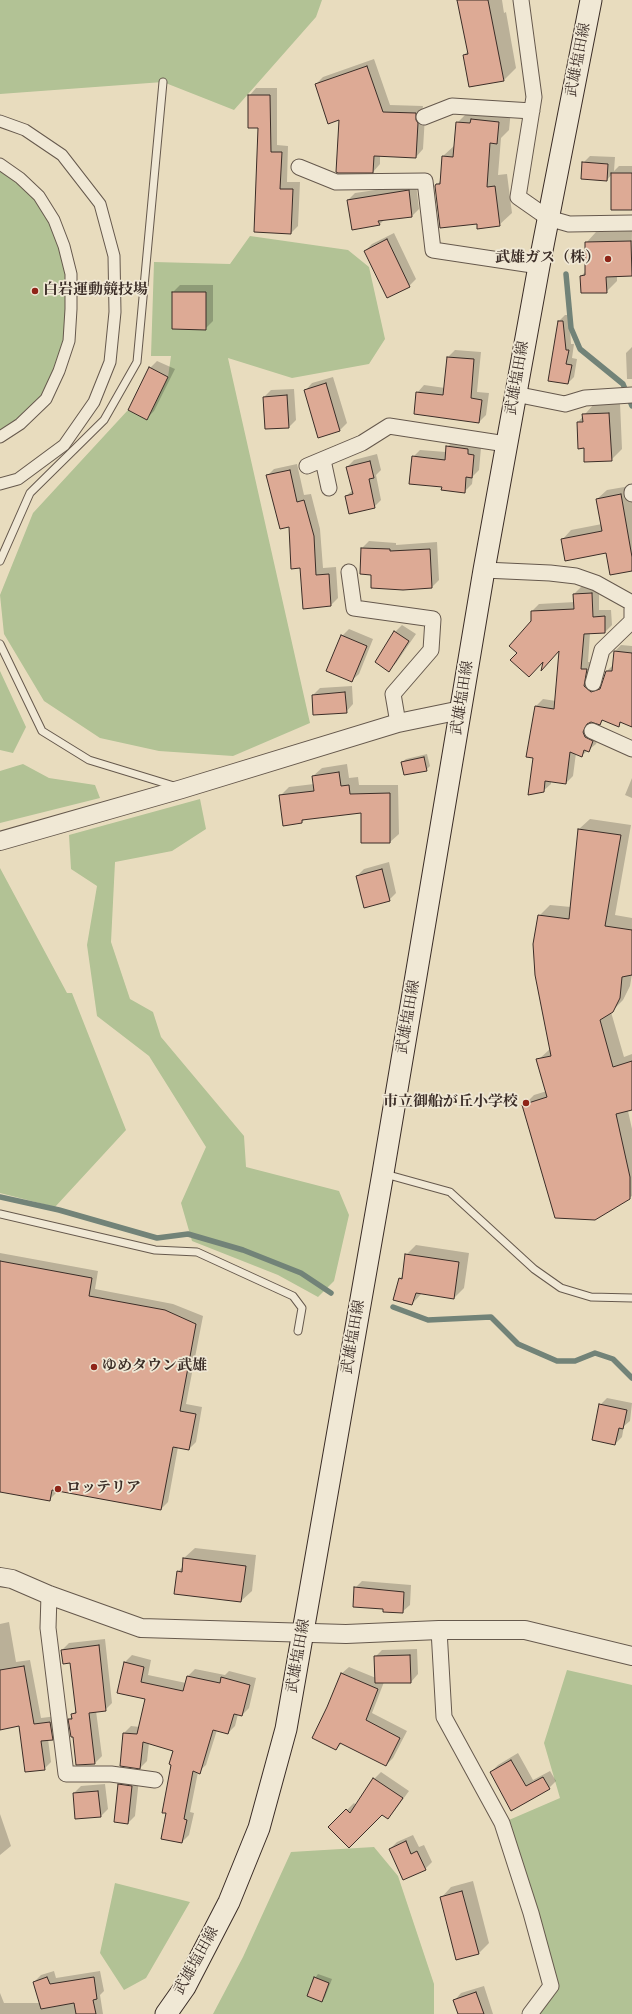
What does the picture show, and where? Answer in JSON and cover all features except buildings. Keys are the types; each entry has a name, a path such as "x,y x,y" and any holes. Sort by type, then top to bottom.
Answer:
{"main road":[{"name":"武雄塩田線","path":"166,2014 185,1987 229,1902 259,1828 286,1729 383,1174 506,444 548,218 591,0"}],"street":[{"path":"521,0 534,97 518,197 548,218 569,224 632,223"},
{"path":"424,117 452,106 532,111"},
{"path":"0,121 25,130 62,155 100,204 114,256 115,312 110,362 94,402 64,445 18,479 0,484"},
{"path":"0,164 20,178 38,196 54,220 64,246 71,274 71,309 69,341 59,371 46,398 20,424 0,437"},
{"path":"299,167 336,182 425,181 433,250 539,266"},
{"path":"515,394 565,404 585,398 627,395"},
{"path":"307,466 362,443 389,426 506,444"},
{"path":"323,460 328,488"},
{"path":"484,570 550,573 576,576 596,583 632,603"},
{"path":"349,572 354,608 433,619 431,650 393,694 398,723"},
{"path":"593,683 602,650 632,621 632,609"},
{"path":"0,841 182,789 398,723 461,710"},
{"path":"592,732 632,749"},
{"path":"0,1577 12,1579 49,1595 141,1628 346,1634 439,1630 525,1630 632,1656"},
{"path":"49,1595 48,1628 66,1774 111,1774 154,1780"},
{"path":"439,1630 444,1717 502,1823 531,1913 551,1986 530,2014"}],"lane":[{"path":"0,560 30,493 104,420 137,362 163,82"},
{"path":"0,644 42,731 89,760 182,789"},
{"path":"383,1174 450,1192 534,1269 561,1288 591,1297 632,1298"},
{"path":"0,1214 155,1250 197,1252 293,1296 302,1308 298,1331"}],"green space":[{"path":"0,0 322,0 316,17 234,110 163,82 0,94"},
{"name":"白岩運動競技場","path":"0,164 38,196 64,246 69,341 46,399 0,437"},
{"path":"250,236 348,250 369,267 385,339 369,364 292,378 228,358 310,723 233,756 159,751 100,738 44,701 4,634 0,595 33,513 128,410 147,420 168,377 171,356 151,356 154,262 230,264"},
{"path":"0,671 26,727 13,753 0,750"},
{"path":"23,764 49,778 95,785 100,798 0,823 0,771"},
{"path":"200,799 206,829 172,851 115,862 111,942 130,999 153,1012 161,1037 244,1136 246,1167 339,1191 349,1215 334,1281 318,1297 278,1275 192,1241 181,1203 206,1147 149,1056 97,1016 87,945 97,886 71,869 69,835"},
{"path":"0,868 67,993 72,993 126,1130 55,1207 0,1193"},
{"path":"567,1670 632,1685 632,2014 530,2014 551,1986 502,1823 560,1798 544,1743"},
{"path":"374,1847 398,1876 434,1984 434,2014 213,2014 243,1957 291,1852"},
{"path":"115,1883 190,1902 146,1978 124,1990 100,1953"}],"waterway":[{"path":"566,274 571,328 580,349 623,384 632,406"},
{"path":"0,1197 59,1210 157,1238 188,1234 243,1250 301,1273 331,1293"},
{"path":"393,1307 428,1320 491,1317 518,1344 557,1361 575,1361 595,1353 613,1359 632,1378"}],"place":[{"name":"武雄ガス（株）","path":"608,259"},
{"name":"白岩運動競技場","path":"35,291"},
{"name":"市立御船が丘小学校","path":"526,1103"},
{"name":"ゆめタウン武雄","path":"94,1367"},
{"name":"ロッテリア","path":"58,1489"}]}
